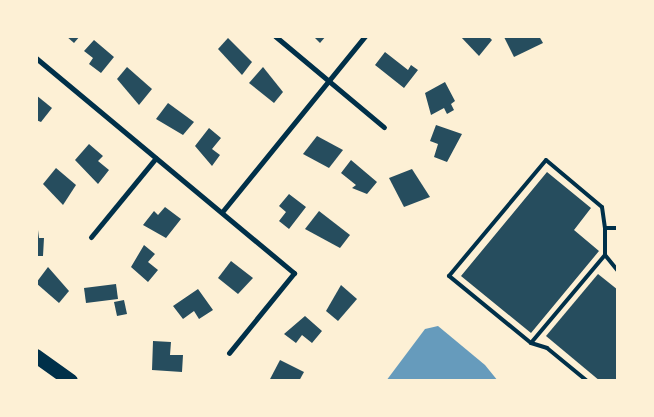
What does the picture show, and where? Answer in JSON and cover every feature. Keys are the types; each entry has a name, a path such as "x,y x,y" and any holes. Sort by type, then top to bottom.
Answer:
{"highway":[{"path":"36,357 66,381"},
{"path":"36,357 71,381"}],"street":[{"path":"275,36 384,127"},
{"path":"222,212 365,36"},
{"path":"36,58 294,273 229,353"},
{"path":"91,237 156,158"}],"lane":[{"path":"531,343 604,255 605,228 602,207 546,160 449,276 531,343 547,348 586,381"},
{"path":"605,228 618,228"},
{"path":"604,255 618,271"}],"water":[{"path":"438,326 485,365 498,381 386,381 425,329"}],"building":[{"path":"66,36 80,36 74,43"},
{"path":"313,36 326,36 320,43"},
{"path":"460,36 488,36 492,40 479,56"},
{"path":"539,36 543,43 514,57 504,37"},
{"path":"228,38 252,62 242,75 218,49"},
{"path":"94,40 114,57 101,73 89,64 93,58 84,51"},
{"path":"385,52 408,70 411,65 418,70 404,88 375,65"},
{"path":"127,67 152,89 139,105 117,79"},
{"path":"263,67 283,92 274,103 249,83"},
{"path":"445,82 455,101 451,104 454,110 447,114 444,108 431,115 425,93"},
{"path":"36,95 52,108 41,122 36,120"},
{"path":"168,103 194,122 183,135 156,119"},
{"path":"436,125 462,134 447,162 434,157 438,144 430,141"},
{"path":"209,128 221,138 212,149 220,155 212,166 195,146"},
{"path":"317,136 343,150 329,168 303,154"},
{"path":"89,144 103,156 98,161 109,170 98,184 75,160"},
{"path":"351,160 377,182 367,194 352,188 356,185 341,173"},
{"path":"56,168 76,185 63,205 43,184"},
{"path":"412,169 430,197 404,207 389,178"},
{"path":"547,172 591,208 574,230 599,251 531,333 461,276"},
{"path":"289,194 306,207 289,229 279,221 286,212 279,206"},
{"path":"165,207 181,219 166,238 143,225 154,211 158,215"},
{"path":"319,211 350,235 340,248 305,229"},
{"path":"36,214 39,238 44,238 43,256 36,256"},
{"path":"144,245 155,254 148,262 158,270 148,282 131,267"},
{"path":"231,261 253,278 238,294 218,278"},
{"path":"48,267 69,291 59,303 36,283"},
{"path":"598,274 618,290 618,381 600,381 546,336"},
{"path":"116,284 118,299 86,303 84,288"},
{"path":"341,285 357,299 338,321 326,311"},
{"path":"198,289 213,310 199,319 194,311 183,319 173,306"},
{"path":"124,300 127,314 117,316 114,302"},
{"path":"305,316 322,331 312,343 302,335 296,343 284,334"},
{"path":"153,341 171,342 170,355 183,355 182,372 152,370"},
{"path":"280,360 304,372 299,381 269,381"}]}
